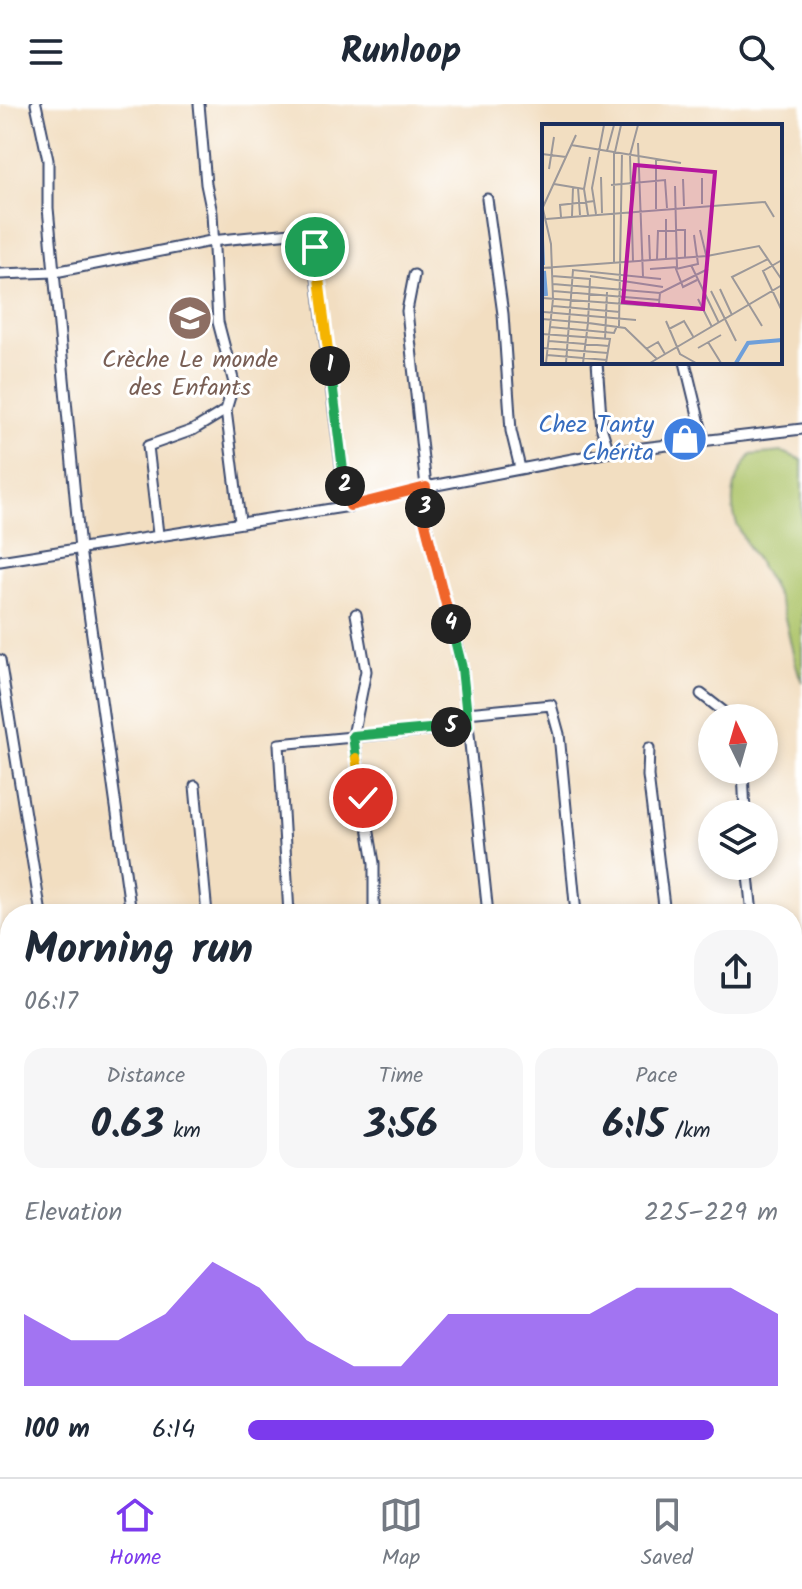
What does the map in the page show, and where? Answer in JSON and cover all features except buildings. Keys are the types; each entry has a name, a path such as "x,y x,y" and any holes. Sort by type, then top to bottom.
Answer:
{"street":[{"path":"36,104 48,160 48,208 80,549 130,904"},
{"path":"199,104 206,184 212,213 211,241 218,322 234,383 226,410 240,521"},
{"path":"487,199 504,327 511,431 520,468"},
{"path":"0,274 55,272 211,241 311,231 342,472 350,506"},
{"path":"414,275 407,311 426,487 424,519 462,668 487,904"},
{"path":"597,364 602,430 609,452"},
{"path":"685,364 704,440"},
{"path":"158,534 148,446 193,430 226,410"},
{"path":"0,561 350,506 426,487 609,452 802,429"},
{"path":"356,614 366,671 353,736 374,863 374,904"},
{"path":"0,660 39,904"},
{"path":"701,694 714,704"},
{"path":"467,713 551,705 559,734 575,904"},
{"path":"288,904 279,744 468,726"},
{"path":"649,748 648,776 664,904"},
{"path":"195,786 206,904"},
{"path":"748,880 751,904"}],"green space":[{"path":"782,452 802,460 802,682 783,611 742,535 735,517 733,498 738,478 751,455"}],"place":[{"name":"Crèche Le monde des Enfants","path":"190,318"},
{"name":"Chez Tanty Chérita","path":"685,439"}],"route":[{"path":"315,247 342,472 350,506 426,487 424,519 462,668 467,713 468,726 353,736 363,798"}]}
